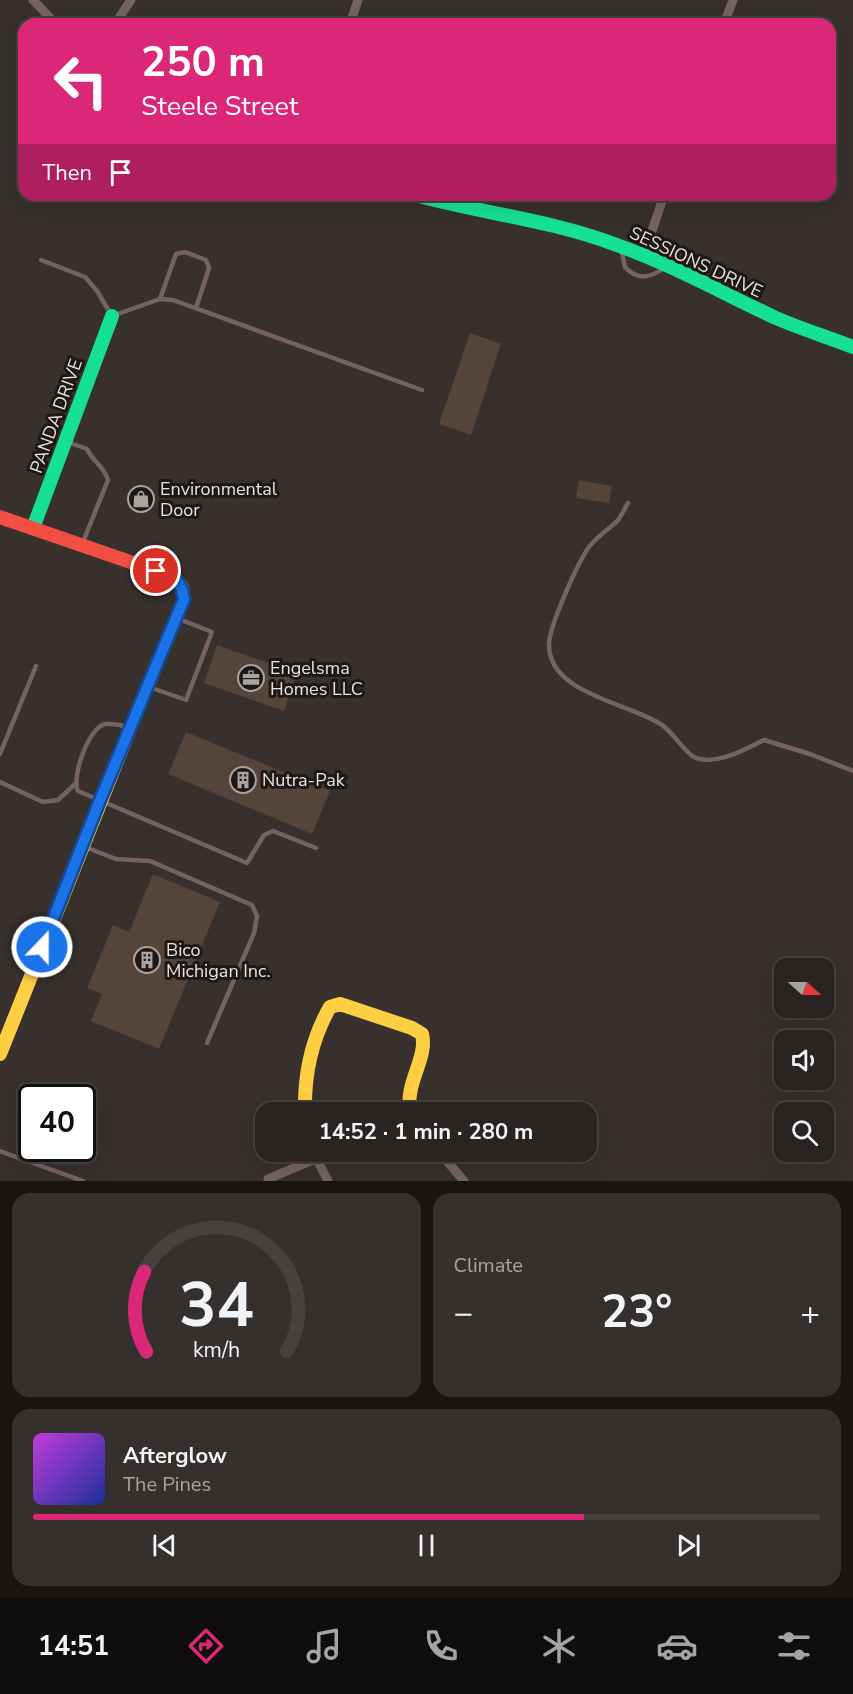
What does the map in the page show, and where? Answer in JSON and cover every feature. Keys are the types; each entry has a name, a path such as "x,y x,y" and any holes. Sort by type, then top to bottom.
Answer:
{"street":[{"path":"33,0 50,18"},
{"path":"119,18 131,0"},
{"path":"352,18 358,0"},
{"path":"726,18 733,0"},
{"name":"SESSIONS DRIVE","path":"438,201 559,227 621,246 668,265 772,317 853,347"},
{"path":"644,255 662,201"},
{"name":"PANDA DRIVE","path":"33,528 112,316"},
{"path":"0,517 174,577 182,587 184,599 100,800 0,1054"},
{"path":"305,1102 304,1085 309,1059 326,1013 334,1005 349,1006 412,1028 422,1035 424,1046 408,1091 408,1102"},
{"path":"268,1179 301,1162"},
{"path":"318,1162 328,1181"},
{"path":"448,1162 464,1181"}],"lane":[{"path":"621,246 625,267 637,276 648,277 668,265"},
{"path":"160,299 176,255 185,252 206,260 209,268 196,308"},
{"path":"41,260 85,277 97,291 112,316 160,299 173,300 422,390"},
{"path":"66,441 87,449 93,461 105,470 108,480 82,545"},
{"path":"628,503 620,518 589,547 553,626 549,644 551,658 562,676 581,689 662,724 694,757 712,760 744,750 764,740 810,754 853,771"},
{"path":"148,686 186,700 212,632 176,618"},
{"path":"0,754 36,666"},
{"path":"131,727 105,724 93,732 76,771 75,784 78,791 247,863 264,835 273,831 316,848"},
{"path":"0,782 43,802 58,800 75,784"},
{"path":"82,846 116,859 150,861 252,905 257,916 254,933 207,1043"},
{"path":"0,1151 83,1181"}],"building":[{"path":"470,333 501,344 471,435 439,424"},
{"path":"579,480 612,486 609,503 576,498"},
{"name":"Engelsma Homes LLC","path":"217,645 297,673 284,711 204,683"},
{"name":"Nutra-Pak","path":"186,732 330,791 312,834 168,774"},
{"name":"Bico Michigan Inc.","path":"153,874 220,902 159,1049 91,1021 102,994 87,988 113,925 129,932"}],"traffic: fast":[{"path":"440,201 565,229 614,244 676,270 776,318 853,347"},
{"path":"33,528 112,316"}],"traffic: slow":[{"path":"0,1054 135,716"},
{"path":"305,1102 307,1071 313,1045 330,1007 340,1004 412,1028 422,1034 422,1052 409,1102"}],"traffic: jam":[{"path":"0,517 174,577 182,587 184,599 135,716"}],"place":[{"name":"Environmental Door","path":"141,499"},
{"name":"Engelsma Homes LLC","path":"251,678"},
{"name":"Nutra-Pak","path":"243,780"},
{"name":"Bico Michigan Inc.","path":"147,960"}],"route":[{"path":"42,947 100,800 184,599 182,587 174,577 156,571"}]}
